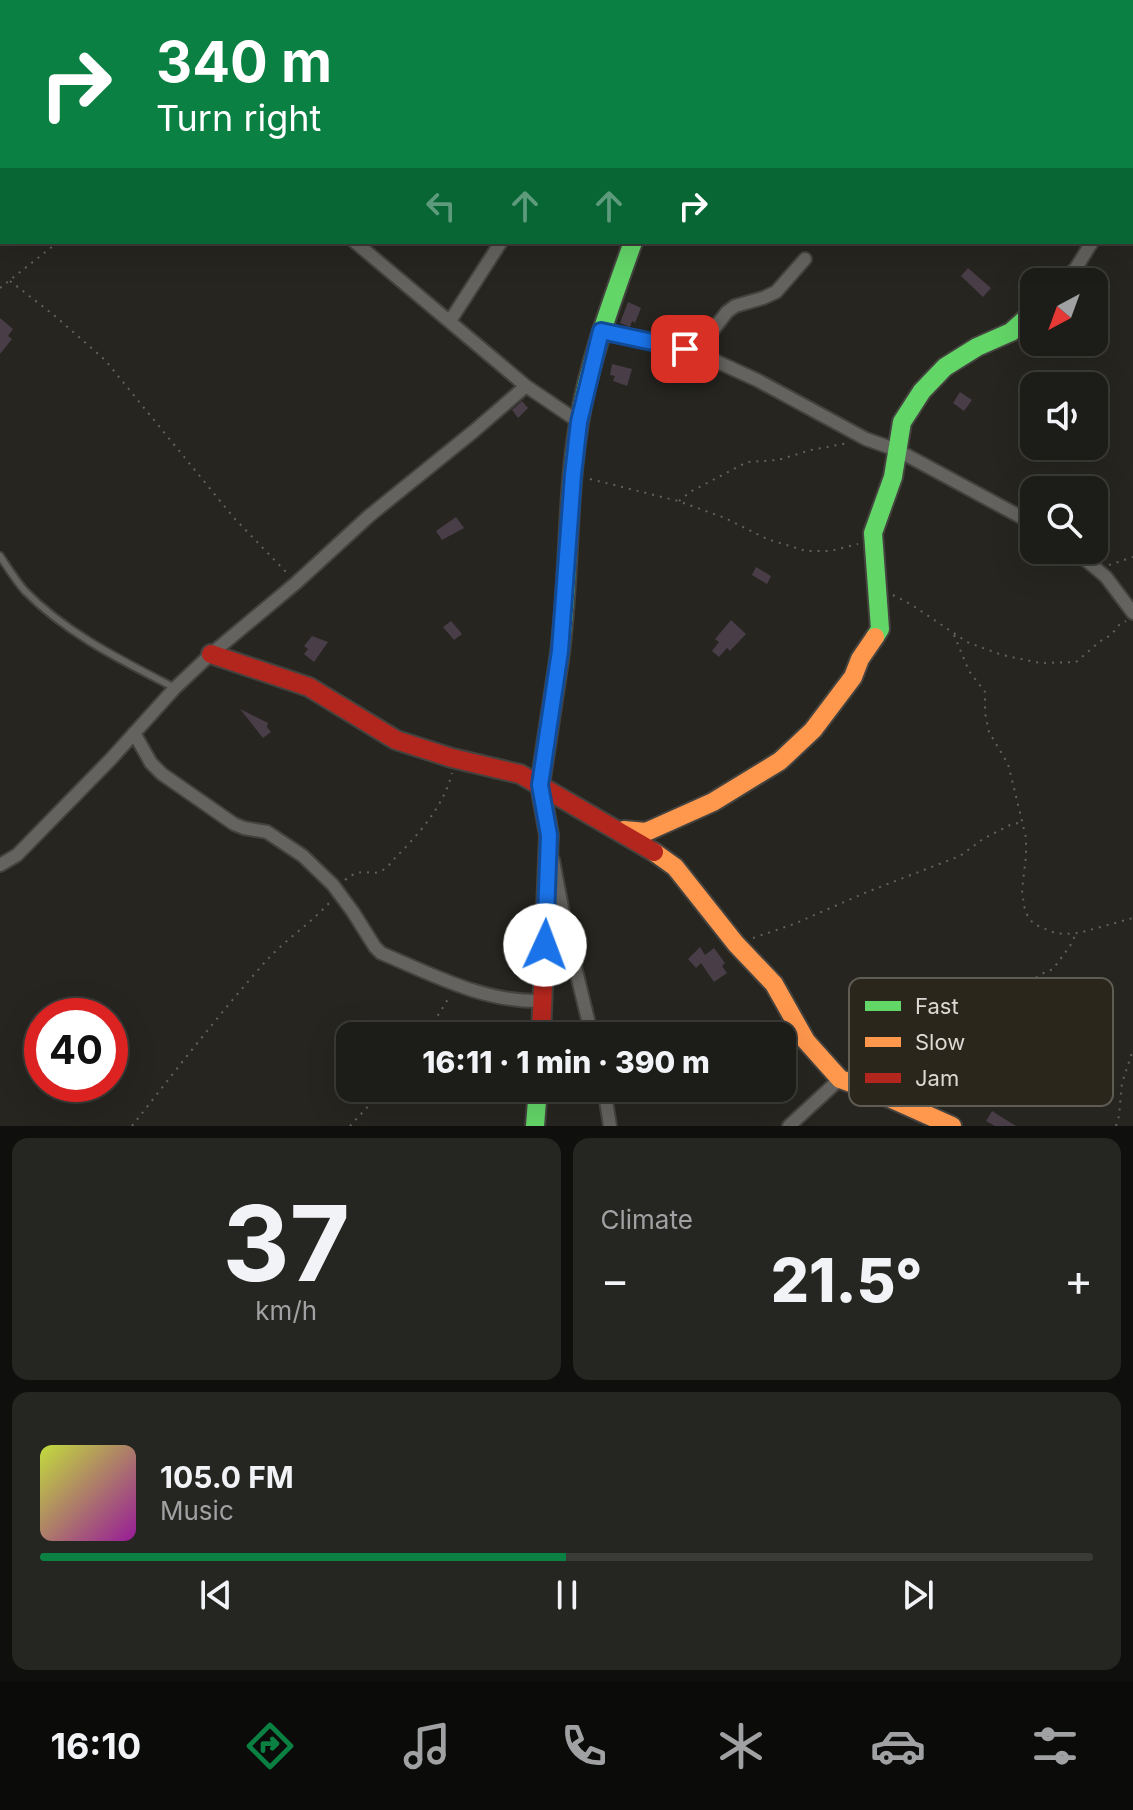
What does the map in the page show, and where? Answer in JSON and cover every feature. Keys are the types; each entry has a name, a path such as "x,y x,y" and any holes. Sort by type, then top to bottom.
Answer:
{"street":[{"path":"357,244 526,386 579,422"},
{"path":"450,321 500,244"},
{"path":"589,1022 567,934 540,785 560,651 579,422 601,331 632,244"},
{"path":"1076,268 1091,244"},
{"path":"696,352 727,312 735,306 776,292 805,259"},
{"path":"618,830 646,832 700,808 745,784 794,749 813,730 853,677 860,659 880,629 873,537 893,477 902,422 922,391 945,367 977,347 1011,332 1020,324"},
{"path":"601,331 696,352 757,380 866,439 897,450 1020,516"},
{"path":"0,865 17,855 211,654 296,583 369,516 526,386"},
{"path":"1091,564 1106,577 1133,616"},
{"path":"211,654 309,687 396,740 452,758 520,774 652,850 675,867 736,944 774,984 806,1041 840,1079 849,1082"},
{"path":"134,733 151,763 172,782 240,827 267,832 303,856 337,891 377,950 457,985 521,1002 543,1001"},
{"path":"542,1022 549,835"},
{"path":"789,1126 840,1079"},
{"path":"535,1126 537,1102"},
{"path":"606,1102 610,1126"},
{"path":"907,1106 952,1126"}],"lane":[{"path":"0,556 24,590 52,616 101,649 175,688"}],"path":[{"path":"0,288 56,244"},
{"path":"10,281 105,360 234,518 296,583"},
{"path":"678,501 747,462 778,460 866,439"},
{"path":"573,475 678,501 725,518 767,539 806,551 830,551 854,546 873,537"},
{"path":"1096,568 1133,557"},
{"path":"877,581 893,596 977,647 1040,663 1076,662 1133,616"},
{"path":"954,635 969,671 985,692 989,732 1008,764 1023,822 1026,856 1022,890 1028,917 1034,924 1055,933 1076,933 1133,918"},
{"path":"132,1126 266,961 311,922 347,878 365,870 383,871 411,843 445,794 451,776 452,758"},
{"path":"736,944 794,924 960,856 983,839 1023,822"},
{"path":"1036,978 1053,969 1076,933"},
{"path":"434,1022 457,985"},
{"path":"1116,1126 1122,1083 1133,1050"},
{"path":"350,1126 372,1102"}],"building":[{"path":"968,268 991,288 983,297 961,276"},
{"path":"628,302 641,308 630,327 620,323"},
{"path":"0,318 13,329 8,336 12,339 0,354"},
{"path":"681,357 691,360 687,372 677,368"},
{"path":"612,364 632,369 627,386 613,381 615,376 610,375"},
{"path":"960,392 972,400 964,411 953,403"},
{"path":"522,401 528,408 518,418 512,410"},
{"path":"456,517 464,528 442,540 436,531"},
{"path":"756,567 771,576 767,584 752,575"},
{"path":"731,620 746,634 730,651 727,648 719,657 712,651 719,642 715,639"},
{"path":"451,621 462,634 454,640 443,627"},
{"path":"312,636 328,642 314,662 304,654 308,649 304,646"},
{"path":"240,709 268,723 271,732 263,738"},
{"path":"700,947 705,955 714,948 725,963 722,966 727,973 714,982 701,963 696,968 688,959"},
{"path":"992,1111 1016,1126 995,1126 986,1121"}],"traffic: fast":[{"path":"559,660 572,482 583,400 609,309 632,244"},
{"path":"875,637 880,629 873,533 893,477 902,422 922,391 945,367 977,347 1011,332 1020,324"},
{"path":"535,1126 537,1102"}],"traffic: slow":[{"path":"624,830 646,832 713,802 780,761 813,730 853,677 860,659 875,637"},
{"path":"654,852 675,867 736,944 774,984 806,1041 840,1079 849,1082"},
{"path":"907,1106 952,1126"}],"traffic: jam":[{"path":"211,654 309,687 396,740 452,758 520,774 654,852"},
{"path":"542,1022 549,835 540,785 559,660"}],"route":[{"path":"545,945 549,835 540,785 560,651 579,422 601,331 685,349"}]}
